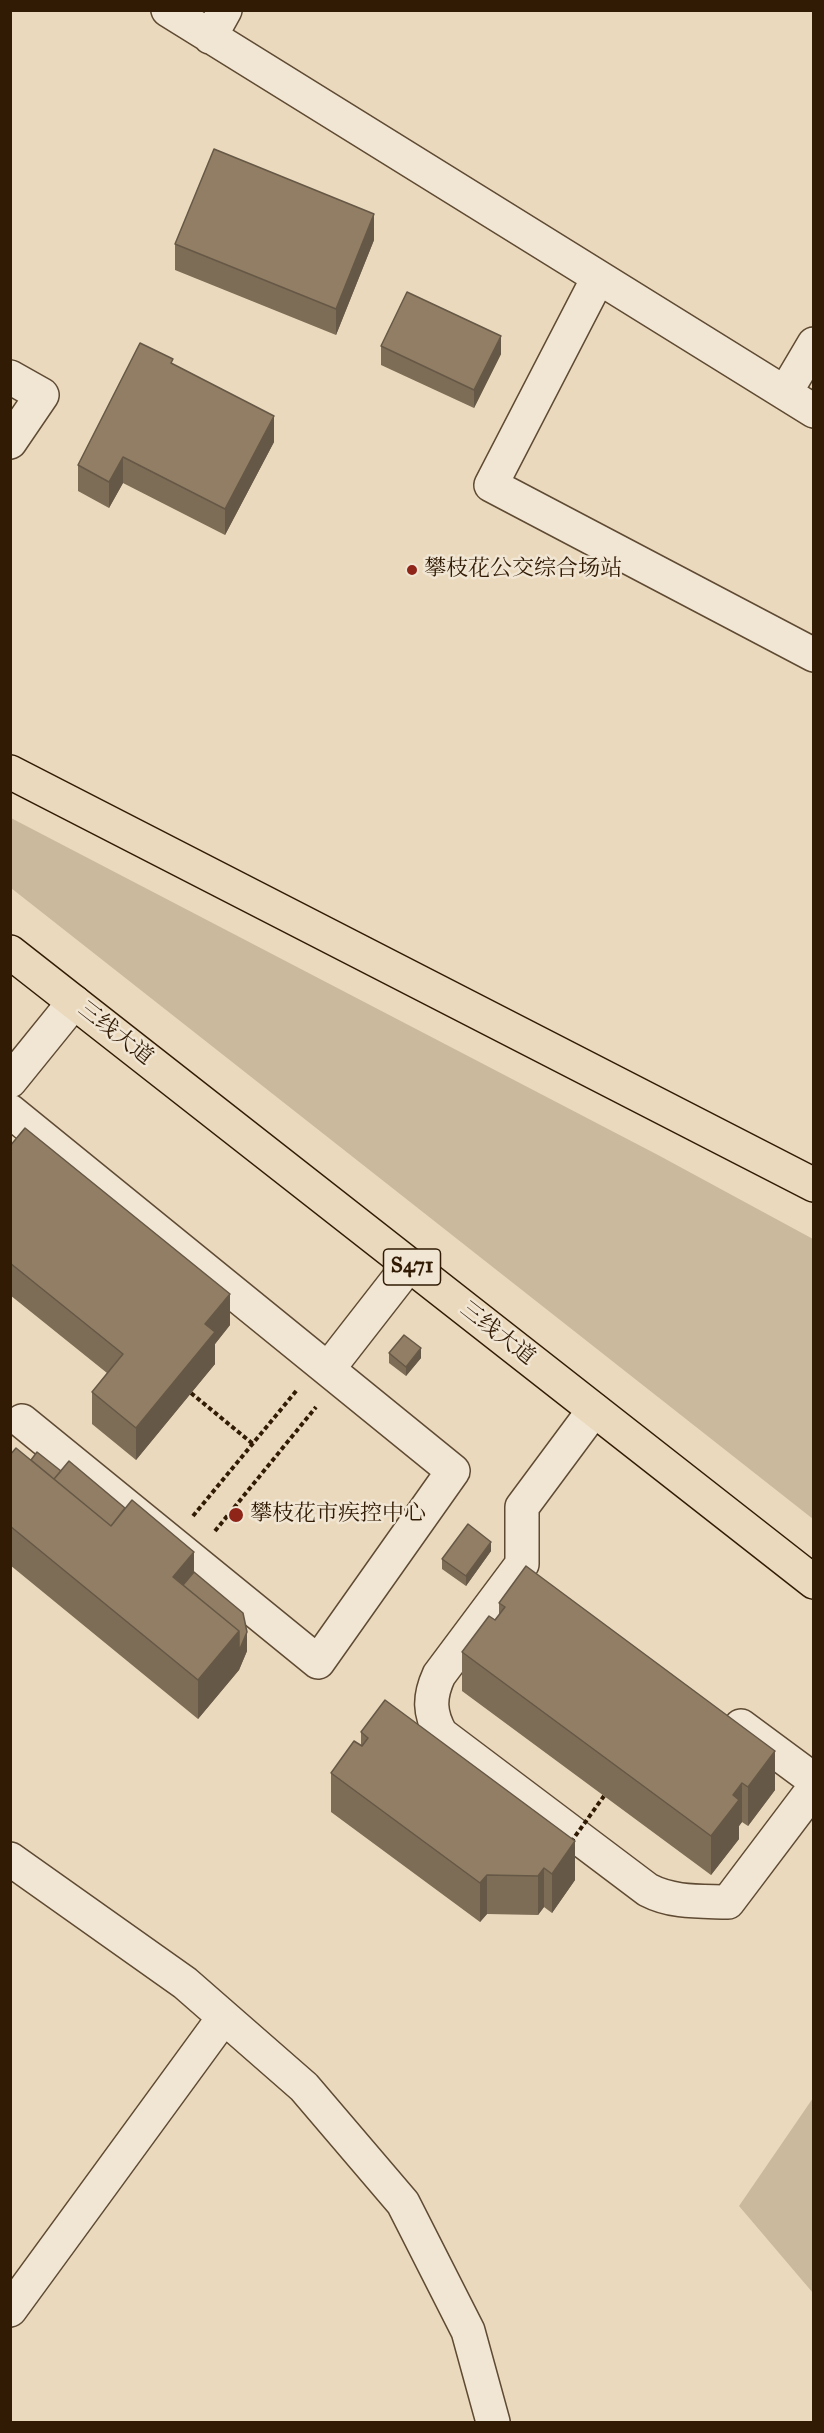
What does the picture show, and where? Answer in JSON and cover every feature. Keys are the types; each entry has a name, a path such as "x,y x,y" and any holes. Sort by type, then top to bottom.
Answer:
{"main road":[{"path":"10,772 813,1185"},
{"name":"三线大道","path":"10,952 813,1582"}],"street":[{"path":"168,10 218,24 598,278 813,411"},
{"path":"598,278 491,486 813,655"},
{"path":"785,393 813,345"},
{"path":"10,377 42,395 10,442"},
{"path":"10,1081 74,1002"},
{"path":"10,1111 453,1471 318,1662 22,1420"},
{"path":"329,1370 409,1264"},
{"path":"594,1410 522,1507 522,1564 439,1675 432,1689 433,1720 441,1734 648,1890 662,1897 678,1900 728,1902 813,1788"},
{"path":"522,1564 550,1585"},
{"path":"719,1710 813,1780"},
{"path":"10,1859 185,1983 304,2086 403,2203 468,2331 493,2422"},
{"path":"10,2310 224,2018"}],"path":[{"path":"182,1551 253,1444 329,1370"},
{"path":"182,1551 329,1370"},
{"path":"191,1393 253,1444"},
{"path":"566,1847 604,1796"}],"shaded area":[{"path":"11,818 658,1155 813,1239 813,1519 11,888"},
{"path":"813,2098 813,2293 739,2206"}],"building":[{"path":"214,149 374,214 336,309 175,244"},
{"path":"407,292 501,336 474,390 381,346"},
{"path":"140,343 173,359 171,363 274,416 225,509 123,457 109,482 78,465"},
{"path":"25,1128 230,1294 205,1324 215,1332 136,1428 92,1392 123,1354 10,1263 10,1146"},
{"path":"404,1335 421,1348 406,1367 389,1353"},
{"path":"16,1448 111,1526 132,1500 194,1552 173,1577 239,1631 198,1680 10,1526 10,1455"},
{"path":"37,1452 61,1471 54,1479 31,1460"},
{"path":"69,1461 125,1508 111,1526 54,1479"},
{"path":"468,1524 491,1542 466,1576 442,1559"},
{"path":"526,1566 775,1751 748,1787 742,1783 733,1795 739,1800 711,1836 462,1652 489,1616 495,1620 505,1607 499,1603"},
{"path":"194,1572 243,1613 247,1632 239,1651 239,1631 183,1585"},
{"path":"385,1700 575,1841 552,1874 544,1868 538,1876 487,1875 480,1883 331,1773 354,1741 362,1746 368,1738 361,1732"}],"place":[{"name":"攀枝花公交综合场站","path":"412,570"},
{"name":"攀枝花市疾控中心","path":"236,1515"}]}
